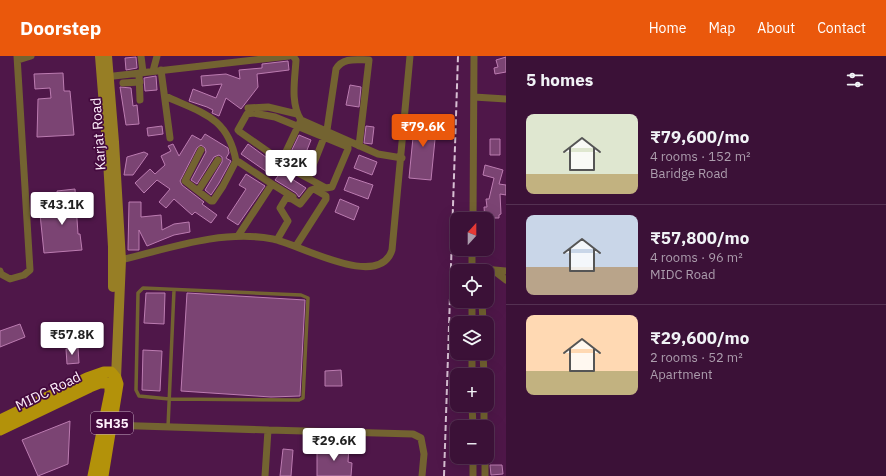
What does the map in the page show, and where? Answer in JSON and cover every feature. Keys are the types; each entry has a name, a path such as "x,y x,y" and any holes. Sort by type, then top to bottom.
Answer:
{"main road":[{"name":"Karjat Road","path":"100,56 106,77"},
{"name":"Karjat Road","path":"93,476 118,384 111,380 117,261 106,77 107,56"},
{"name":"MIDC Road","path":"0,420 86,378 104,372 111,380 100,383 0,430"},
{"name":"Karjat Road","path":"103,476 108,425"}],"street":[{"path":"0,271 1,274 10,279 24,275 30,270 17,58 31,56"},
{"path":"140,100 141,56"},
{"path":"153,71 157,56"},
{"path":"106,77 289,56"},
{"path":"282,160 298,120 294,100 296,60 293,56"},
{"path":"117,261 195,242 238,236 277,240 296,246 328,260 356,266 376,266 390,258 402,158 410,56"},
{"path":"473,212 474,56"},
{"path":"308,178 326,134 336,69 340,63 347,60 369,60 359,146"},
{"path":"161,70 170,138"},
{"path":"123,84 140,82"},
{"path":"165,96 216,121 224,129 236,161 234,168 211,201 184,180 201,150"},
{"path":"474,97 506,99"},
{"path":"248,108 268,107 298,120 326,134 348,147 330,188 326,188 308,178 238,130 239,125 247,114 253,113 298,120"},
{"path":"326,134 385,157 402,158"},
{"path":"198,191 218,160"},
{"path":"239,162 302,203"},
{"path":"238,236 272,184"},
{"path":"296,246 327,197 312,189 302,203"},
{"path":"277,240 288,221 280,208 286,198 292,199 300,204 302,203"},
{"path":"494,270 506,271"},
{"path":"494,271 506,280"},
{"path":"108,425 413,434 421,438 424,454 422,476"},
{"path":"265,476 268,430"},
{"path":"473,464 473,476"},
{"path":"485,464 485,476"}],"lane":[{"path":"143,288 301,295 308,298 303,398 299,400 169,399 137,394 138,292 143,288"},
{"path":"168,427 174,290"}],"building":[{"path":"136,57 137,68 126,70 125,58"},
{"path":"506,57 506,72 495,74 494,68 498,67 496,60"},
{"path":"288,61 289,70 257,74 258,87 241,109 226,98 219,116 212,113 213,110 207,107 189,101 193,89 216,98 222,84 202,86 201,76 226,74 240,79 239,70 262,68 262,64"},
{"path":"63,73 64,91 70,91 74,135 37,137 38,99 51,98 50,88 35,89 34,74"},
{"path":"156,76 157,90 145,91 144,78"},
{"path":"350,85 361,87 359,107 346,105"},
{"path":"120,87 131,88 133,106 137,105 139,124 126,125"},
{"path":"415,117 437,119 431,180 409,178"},
{"path":"162,126 163,134 148,136 147,128"},
{"path":"366,126 374,127 372,144 364,143"},
{"path":"205,134 228,148 229,153 226,158 231,161 211,195 205,190 222,162 222,157 219,155 214,157 197,184 191,180 206,152 205,148 201,145 197,148 180,181 182,185 204,202 202,204 217,215 211,223 195,212 192,215 174,199 166,208 159,202 170,189 157,180 144,193 135,183 150,169 155,174 165,165 161,156 171,151 168,146 173,144 179,156 192,135 201,140"},
{"path":"299,135 311,140 307,150 313,152 307,166 288,158"},
{"path":"490,139 500,139 500,155 490,155"},
{"path":"248,144 274,163 267,172 241,154"},
{"path":"144,152 148,154 133,175 124,175 127,157"},
{"path":"359,155 377,162 372,175 354,168"},
{"path":"485,165 503,170 499,184 506,185 506,195 500,194 501,214 499,215 499,218 494,218 494,212 484,212 484,207 487,207 486,199 489,199 494,178 483,175"},
{"path":"281,172 306,188 299,197 296,193 275,180"},
{"path":"246,174 265,186 238,225 227,218 246,189 239,185"},
{"path":"349,177 373,185 368,199 344,190"},
{"path":"75,189 78,234 80,234 82,250 44,253 40,214 59,212 57,191"},
{"path":"340,199 359,207 354,220 335,212"},
{"path":"129,202 141,202 141,217 161,215 162,230 174,224 189,222 190,232 174,235 147,246 139,230 139,250 128,250"},
{"path":"146,293 165,293 164,324 144,323"},
{"path":"187,293 305,300 300,396 271,397 181,391"},
{"path":"20,324 25,337 0,347 0,331"},
{"path":"78,348 79,363 67,364 66,349"},
{"path":"143,350 162,351 160,391 142,390"},
{"path":"341,370 342,386 325,386 325,371"},
{"path":"70,421 68,464 38,476 22,440"},
{"path":"337,446 349,446 348,462 352,463 351,476 317,476 317,450 337,450"},
{"path":"283,449 293,450 291,476 280,476"},
{"path":"490,465 502,465 503,474 491,475"}],"railway":[{"path":"444,476 458,56"}]}
